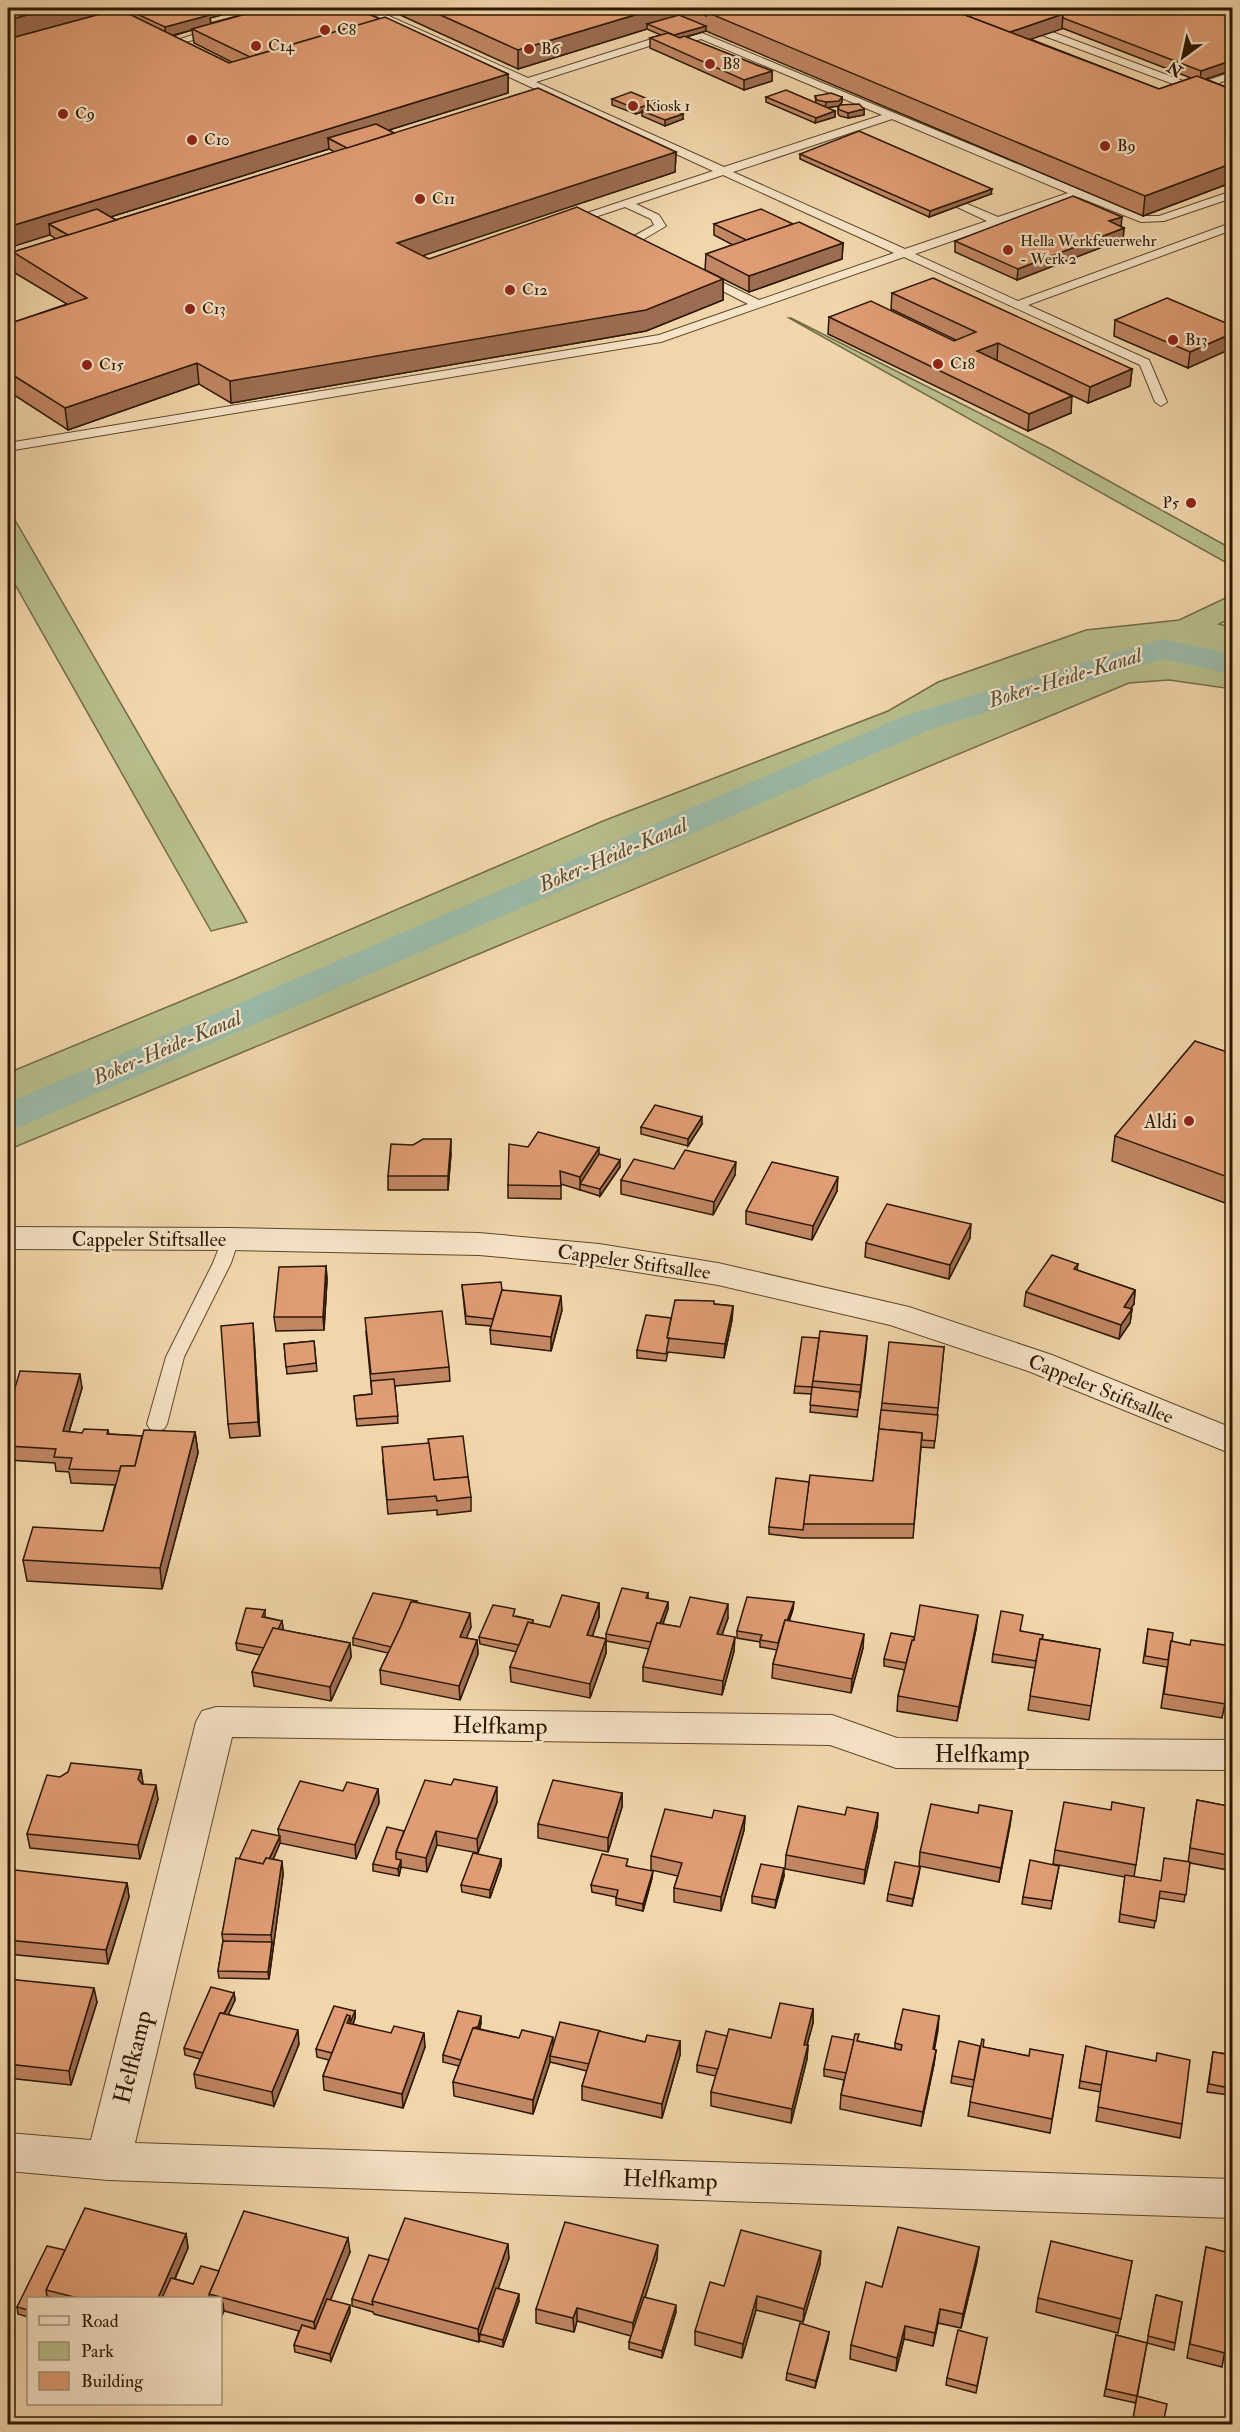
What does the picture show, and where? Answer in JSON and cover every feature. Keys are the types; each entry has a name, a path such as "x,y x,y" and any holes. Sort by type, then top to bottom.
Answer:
{"street":[{"name":"Cappeler Stiftsallee","path":"8,1238 230,1239 478,1244 599,1255 718,1274 897,1315 1040,1364 1233,1442"},
{"name":"Helfkamp","path":"108,2161 216,1722 832,1730 896,1754 1233,1755"},
{"name":"Helfkamp","path":"8,2152 108,2161 1233,2199"}],"lane":[{"path":"364,8 1145,363 1161,402"},
{"path":"189,53 164,41 223,28 227,23"},
{"path":"1018,23 1048,32 1233,103"},
{"path":"527,82 662,39 675,44 702,36 1141,219 1160,219 1233,194"},
{"path":"1195,88 1233,75"},
{"path":"527,99 550,92"},
{"path":"560,226 893,115"},
{"path":"815,141 830,148"},
{"path":"8,447 661,338 1078,193"},
{"path":"627,204 655,217 660,226 638,238 639,245 669,260"},
{"path":"961,205 997,221"},
{"path":"1018,305 1233,226"},
{"path":"8,259 51,246"},
{"path":"689,270 758,304"},
{"path":"157,1425 175,1357 222,1263 230,1239"}],"green space":[{"path":"789,318 1051,449 1232,549 1232,559 1225,562"},
{"path":"8,508 247,922 211,931 8,572"},
{"path":"1232,595 1232,618 1219,624 1232,628 1232,689 1169,680 1129,683 8,1150 8,1073 237,978 603,821 888,711 938,682 1086,630 1179,620"}],"building":[{"path":"8,8 53,8 8,20"},
{"path":"124,8 195,8 210,15 165,27"},
{"path":"261,8 354,8 380,19 250,57 192,29 264,9"},
{"path":"425,8 658,8 518,50"},
{"path":"685,8 722,8 706,12 706,16"},
{"name":"B9","path":"722,8 947,8 1159,89 1197,76 1233,90 1233,163 1145,196 706,12"},
{"path":"947,8 1046,8 1063,14 1010,32"},
{"path":"1046,8 1223,8 1233,11 1233,60 1201,71 1063,18 1063,14"},
{"path":"119,9 229,63 385,17 508,74 8,227 8,39"},
{"path":"679,15 706,26 674,35 647,24"},
{"path":"668,33 680,38 684,36 772,71 744,80 650,38"},
{"path":"538,88 676,152 397,243 429,259 577,207 723,279 646,310 230,381 197,363 65,408 8,372 8,324 87,298 13,252"},
{"path":"786,90 835,111 816,118 766,97"},
{"path":"631,92 655,102 636,109 612,99"},
{"path":"831,93 842,97 839,101 826,102 817,100 815,96"},
{"path":"660,104 683,114 665,120 642,111"},
{"path":"859,104 864,109 848,113 838,108 840,105"},
{"path":"376,124 394,133 347,148 328,138"},
{"path":"859,131 992,189 930,211 800,154"},
{"path":"1073,196 1122,217 1109,221 1124,228 1018,269 955,241"},
{"path":"97,209 116,220 68,235 49,224"},
{"path":"761,209 793,224 746,240 714,224"},
{"path":"799,222 843,243 749,276 706,254"},
{"path":"933,278 1132,369 1090,387 998,343 977,351 1072,396 1029,414 829,317 871,301 954,341 976,332 892,293"},
{"path":"1167,298 1233,326 1233,333 1190,352 1115,320"},
{"name":"Aldi","path":"1195,1041 1233,1054 1233,1179 1115,1136"},
{"path":"655,1105 702,1117 688,1139 641,1127"},
{"path":"538,1132 599,1148 580,1177 560,1171 561,1186 508,1185 509,1144 528,1147"},
{"path":"423,1139 451,1139 448,1176 388,1176 391,1144 413,1145"},
{"path":"685,1150 736,1162 714,1202 621,1180 634,1159 674,1169"},
{"path":"599,1154 620,1160 600,1189 580,1184"},
{"path":"772,1162 838,1177 813,1226 746,1211"},
{"path":"887,1204 971,1224 950,1265 866,1243"},
{"path":"1052,1255 1078,1264 1074,1269 1135,1290 1124,1307 1132,1309 1121,1325 1026,1292"},
{"path":"326,1266 323,1317 274,1317 279,1267"},
{"path":"501,1282 502,1290 493,1319 466,1316 462,1285"},
{"path":"502,1290 561,1296 551,1337 490,1330"},
{"path":"675,1300 714,1301 714,1304 733,1306 725,1344 667,1338"},
{"path":"442,1311 449,1367 371,1374 365,1318"},
{"path":"646,1315 671,1318 666,1354 637,1350"},
{"path":"253,1323 258,1422 228,1424 221,1326"},
{"path":"820,1331 867,1336 861,1385 813,1381"},
{"path":"802,1337 819,1338 812,1387 795,1386"},
{"path":"314,1341 316,1363 286,1367 284,1344"},
{"path":"889,1342 944,1347 938,1408 882,1403"},
{"path":"20,1371 80,1374 63,1431 82,1433 84,1429 108,1430 107,1434 142,1436 135,1466 121,1466 119,1471 69,1469 72,1458 54,1457 56,1449 8,1446 8,1411"},
{"path":"394,1379 398,1416 356,1419 354,1396 372,1394 371,1381"},
{"path":"812,1387 860,1392 858,1410 810,1405"},
{"path":"881,1410 938,1415 935,1441 922,1440 922,1433 879,1429"},
{"path":"879,1429 922,1433 914,1524 803,1524 810,1475 873,1481"},
{"path":"144,1430 195,1432 160,1568 23,1560 33,1527 103,1531 121,1466 135,1466"},
{"path":"463,1436 469,1484 468,1477 434,1480 428,1439"},
{"path":"429,1443 434,1480 468,1477 471,1497 437,1501 436,1496 387,1500 382,1447"},
{"path":"776,1478 809,1482 803,1530 769,1527"},
{"path":"622,1588 648,1593 646,1598 668,1602 660,1623 657,1623 651,1642 606,1634"},
{"path":"373,1593 417,1601 411,1602 391,1647 353,1638"},
{"path":"562,1595 599,1603 587,1635 606,1639 590,1684 510,1667 528,1622 550,1627"},
{"path":"690,1597 728,1604 717,1634 735,1637 723,1681 643,1667 657,1623 680,1627"},
{"path":"747,1597 794,1602 787,1621 785,1620 778,1643 760,1640 762,1635 737,1631"},
{"path":"411,1602 470,1613 460,1637 477,1640 459,1686 380,1670"},
{"path":"493,1605 515,1609 513,1616 533,1620 532,1623 528,1622 519,1645 479,1637"},
{"path":"920,1605 978,1615 959,1707 898,1696 912,1640 914,1640"},
{"path":"246,1608 265,1610 262,1617 282,1621 278,1629 273,1628 264,1648 236,1643"},
{"path":"1001,1611 1023,1615 1020,1631 1043,1635 1040,1639 1036,1661 993,1654"},
{"path":"785,1620 864,1634 852,1679 773,1664"},
{"path":"273,1628 350,1643 330,1687 252,1672"},
{"path":"1148,1629 1173,1633 1168,1660 1145,1656"},
{"path":"891,1633 914,1637 906,1663 884,1659"},
{"path":"1040,1639 1100,1649 1091,1706 1030,1696"},
{"path":"1191,1640 1231,1646 1225,1704 1164,1694 1171,1641 1190,1645"},
{"path":"71,1763 141,1770 138,1779 142,1784 156,1785 138,1845 27,1834 47,1775 60,1777 68,1772"},
{"path":"454,1779 497,1787 477,1839 436,1831 426,1858 396,1852 425,1780 451,1785"},
{"path":"553,1780 622,1793 608,1838 538,1824"},
{"path":"300,1781 343,1791 347,1782 378,1789 355,1845 278,1829"},
{"path":"1197,1800 1233,1807 1233,1856 1190,1848"},
{"path":"1064,1802 1111,1810 1112,1802 1144,1808 1136,1865 1055,1850"},
{"path":"931,1804 978,1813 979,1805 1012,1811 1001,1868 920,1852"},
{"path":"798,1806 845,1815 847,1807 878,1813 865,1870 786,1855"},
{"path":"665,1809 712,1818 714,1810 745,1816 721,1897 674,1888 682,1863 651,1856"},
{"path":"387,1827 404,1831 396,1852 396,1859 401,1860 398,1869 373,1864"},
{"path":"252,1830 280,1836 269,1859 266,1858 263,1864 239,1859"},
{"path":"473,1853 501,1859 490,1890 461,1885"},
{"path":"602,1854 628,1859 626,1866 653,1871 643,1904 616,1898 618,1890 591,1885"},
{"path":"236,1858 263,1864 266,1858 282,1861 271,1935 222,1934"},
{"path":"1164,1858 1190,1862 1186,1895 1160,1891 1156,1921 1120,1914 1125,1875 1161,1881"},
{"path":"1030,1860 1059,1866 1052,1901 1023,1897"},
{"path":"895,1862 920,1867 913,1899 888,1894"},
{"path":"761,1864 784,1868 776,1900 752,1896"},
{"path":"15,1870 127,1883 106,1950 8,1940 8,1892"},
{"path":"223,1941 272,1942 268,1972 218,1971"},
{"path":"8,1979 94,1988 69,2071 8,2064"},
{"path":"211,1987 234,1993 224,2013 220,2013 203,2053 184,2048"},
{"path":"780,2003 813,2009 804,2045 808,2045 792,2109 711,2092 729,2029 771,2038"},
{"path":"334,2006 355,2011 350,2023 350,2016 347,2015 332,2053 316,2049"},
{"path":"903,2009 939,2016 933,2049 936,2050 923,2112 841,2095 855,2034 859,2034 857,2041 901,2050 902,2045 895,2043"},
{"path":"458,2011 481,2016 478,2027 473,2028 461,2060 443,2055"},
{"path":"220,2013 298,2030 272,2092 194,2074"},
{"path":"347,2015 350,2016 347,2023 391,2033 394,2026 424,2033 402,2094 323,2076"},
{"path":"560,2022 601,2031 599,2031 589,2064 550,2056"},
{"path":"473,2028 519,2038 522,2030 553,2037 533,2100 453,2082"},
{"path":"599,2031 645,2042 647,2035 680,2041 662,2104 582,2086"},
{"path":"706,2031 727,2036 718,2069 697,2065"},
{"path":"832,2036 854,2040 846,2073 824,2069"},
{"path":"982,2039 984,2040 983,2047 1029,2056 1030,2049 1063,2055 1052,2119 970,2102"},
{"path":"959,2041 980,2046 974,2080 952,2076"},
{"path":"1086,2046 1107,2051 1102,2085 1080,2081"},
{"path":"1107,2051 1156,2061 1157,2053 1190,2060 1182,2124 1098,2107"},
{"path":"1213,2052 1233,2055 1230,2088 1209,2084"},
{"path":"1233,2078 1233,2112 1229,2112"},
{"path":"85,2208 186,2234 158,2297 74,2297 46,2290"},
{"path":"244,2211 348,2238 314,2322 209,2294"},
{"path":"405,2218 508,2244 478,2329 372,2301"},
{"path":"565,2222 658,2245 633,2323 577,2308 573,2318 536,2309"},
{"path":"898,2227 979,2247 963,2314 940,2309 935,2333 905,2326 897,2358 851,2345 866,2282 882,2287"},
{"path":"741,2230 821,2251 804,2309 757,2296 743,2344 695,2331 710,2282 724,2286"},
{"path":"1051,2241 1132,2261 1121,2319 1038,2298"},
{"path":"47,2246 65,2250 46,2290 47,2296 50,2297 27,2297 27,2310 17,2307"},
{"path":"1206,2247 1233,2254 1233,2314 1231,2314 1225,2353 1190,2344"},
{"path":"369,2255 389,2260 372,2301 373,2305 352,2299"},
{"path":"201,2266 219,2271 210,2297 162,2297 171,2278 193,2284"},
{"path":"496,2288 519,2294 503,2340 480,2334"},
{"path":"1156,2295 1182,2302 1175,2343 1148,2336"},
{"path":"644,2297 676,2305 662,2351 629,2342"},
{"path":"327,2299 350,2305 330,2354 294,2345 302,2325 315,2329"},
{"path":"800,2323 829,2332 816,2381 787,2373"},
{"path":"958,2330 987,2338 977,2386 947,2378"},
{"path":"1116,2335 1147,2343 1137,2396 1106,2389"},
{"path":"1137,2396 1167,2404 1163,2424 1132,2424"}],"waterway":[{"name":"Boker-Heide-Kanal","path":"8,1117 919,722 1162,649 1232,664"}],"place":[{"name":"C8","path":"325,30"},
{"name":"C14","path":"256,46"},
{"name":"B6","path":"529,49"},
{"name":"B8","path":"710,64"},
{"name":"Kiosk 1","path":"633,106"},
{"name":"C9","path":"63,114"},
{"name":"C10","path":"192,140"},
{"name":"B9","path":"1105,146"},
{"name":"C11","path":"420,199"},
{"name":"Hella Werkfeuerwehr - Werk 2","path":"1008,250"},
{"name":"C12","path":"510,290"},
{"name":"C13","path":"190,309"},
{"name":"B13","path":"1173,340"},
{"name":"C18","path":"938,364"},
{"name":"C15","path":"87,365"},
{"name":"P5","path":"1191,503"},
{"name":"Aldi","path":"1189,1121"}]}
